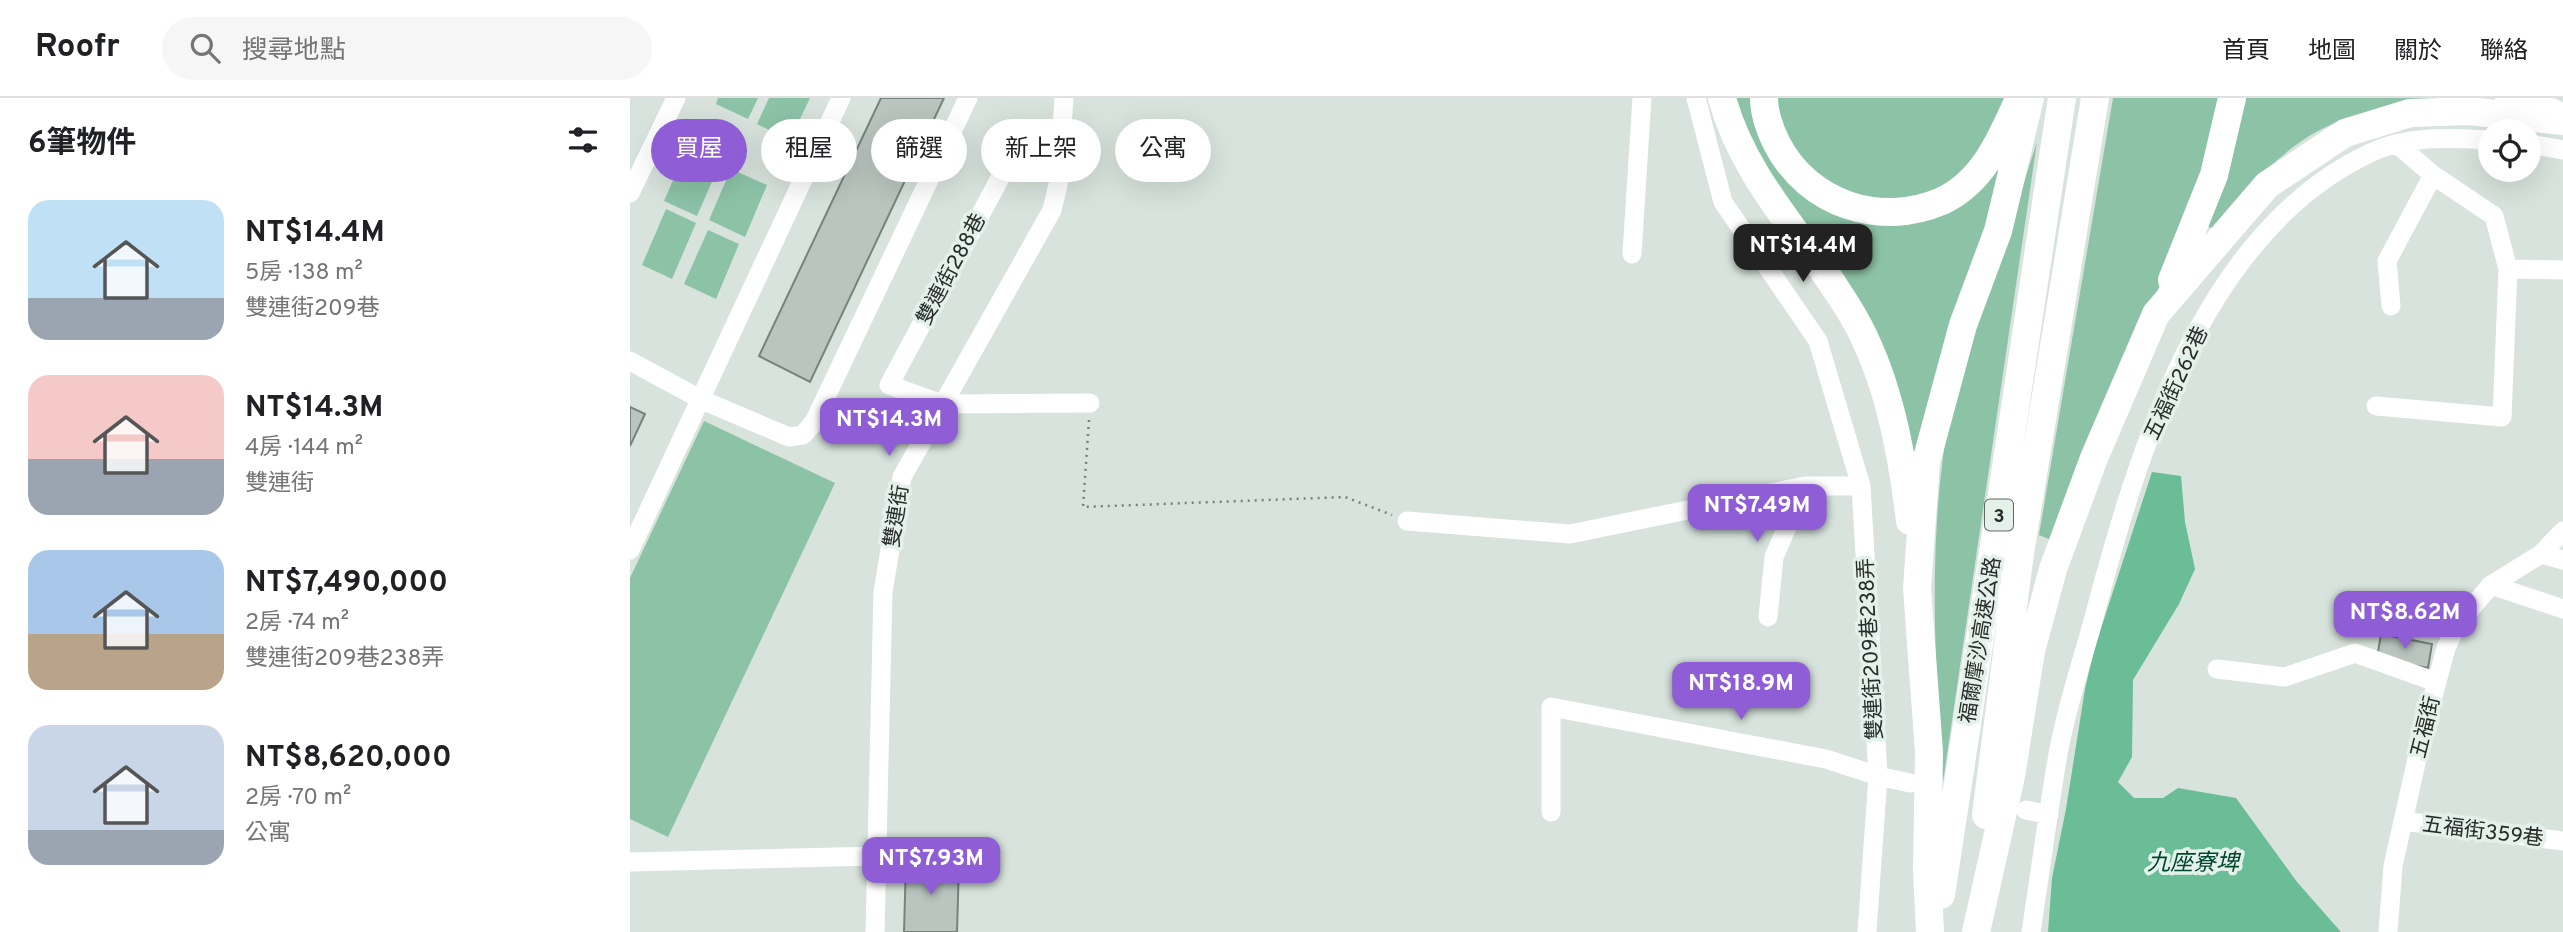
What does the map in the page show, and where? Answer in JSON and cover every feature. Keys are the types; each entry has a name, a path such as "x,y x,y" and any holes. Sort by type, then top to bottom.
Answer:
{"highway":[{"path":"1722,98 1728,122 1756,178 1854,317 1888,402 1904,478 1917,588 1929,752 1927,870 1933,932"},
{"path":"1764,98 1770,130 1781,152 1812,188 1832,200 1880,212 1907,211 1944,200 1976,176 1998,147 2019,98"},
{"path":"1917,588 1926,462 1963,325 1998,231 2030,98"},
{"name":"福爾摩沙高速公路","path":"1933,932 2062,98"},
{"name":"福爾摩沙高速公路","path":"1973,932 2020,554 2095,98"},
{"path":"1973,932 2011,776 2031,651 2053,569 2094,458 2201,212 2214,175 2232,98"},
{"path":"2156,314 2267,185 2345,133 2410,113 2469,111 2563,121"}],"main road":[{"path":"2507,98 2563,114"}],"street":[{"path":"630,193 676,98"},
{"path":"630,550 841,98"},
{"path":"630,361 702,400 789,438 803,435 814,422 968,98"},
{"name":"雙連街","path":"1062,119 1064,98"},
{"path":"1633,254 1642,98"},
{"name":"雙連街209巷238弄","path":"1696,98 1723,202 1818,341 1861,486 1878,776 1867,932"},
{"name":"五福街262巷","path":"2031,932 2059,751 2113,544 2161,403 2204,321 2232,275 2290,205 2318,182 2372,152 2398,144 2427,139 2478,140"},
{"path":"2376,406 2502,417 2508,269 2494,216 2433,175 2398,144"},
{"path":"2541,146 2563,150"},
{"path":"2390,306 2387,261 2433,175"},
{"name":"雙連街288巷","path":"942,404 889,385 998,182"},
{"name":"雙連街","path":"875,932 883,592 902,477 1052,211 1058,182"},
{"path":"2508,269 2563,270"},
{"path":"942,404 1090,403"},
{"path":"1768,617 1774,557 1805,486"},
{"path":"1407,521 1570,534 1805,486 1861,486"},
{"name":"五福街","path":"2388,932 2393,866 2403,821 2435,682 2456,626 2491,585 2541,554 2563,531"},
{"path":"2541,554 2563,560"},
{"path":"2491,585 2563,609"},
{"path":"2217,669 2285,677 2355,653 2435,682"},
{"path":"1551,813 1551,707 1826,759 1910,783"},
{"path":"2026,810 2049,815"},
{"name":"五福街359巷","path":"2403,821 2563,841"},
{"path":"630,862 877,856"}],"path":[{"path":"1090,403 1083,507 1345,497 1407,521"}],"shaded area":[{"path":"718,98 758,98 748,119 716,104"},
{"path":"769,98 810,98 800,119 761,119 761,126 757,124"},
{"path":"1732,98 1753,98 1756,122 1862,220 2004,161 1915,484 1909,428 1894,374 1873,324 1841,270 1773,189"},
{"path":"1775,98 2007,98 1981,148 1955,181 1916,200 1888,203 1861,198 1836,187 1813,171 1795,150 1782,125"},
{"path":"2113,98 2222,98 2185,226 2051,540 2039,535"},
{"path":"2243,98 2477,98 2379,111 2328,126 2290,149 2274,163 2213,228 2203,226"},
{"path":"2037,142 1943,782 1935,591 1944,449 1952,402"},
{"path":"747,176 767,185 745,237 709,220 725,182 747,182"},
{"path":"672,182 712,182 697,216 664,201"},
{"path":"666,209 696,223 672,279 642,265"},
{"path":"708,230 739,244 716,299 684,284"},
{"path":"704,421 835,483 668,837 630,819 630,578"}],"water":[{"name":"九座寮埤","path":"2152,472 2181,476 2185,522 2195,569 2179,604 2133,680 2132,757 2118,782 2134,798 2163,798 2178,788 2236,798 2297,882 2341,932 2048,932 2052,878 2085,689 2094,650"}],"building":[{"path":"881,98 944,98 934,119 871,119"},
{"path":"871,119 871,182 904,182 810,382 759,356 841,182 857,182 857,149"},
{"path":"630,407 645,414 630,446"},
{"path":"2381,634 2432,644 2428,668 2377,658"},
{"path":"906,862 959,863 957,932 904,932"}]}
